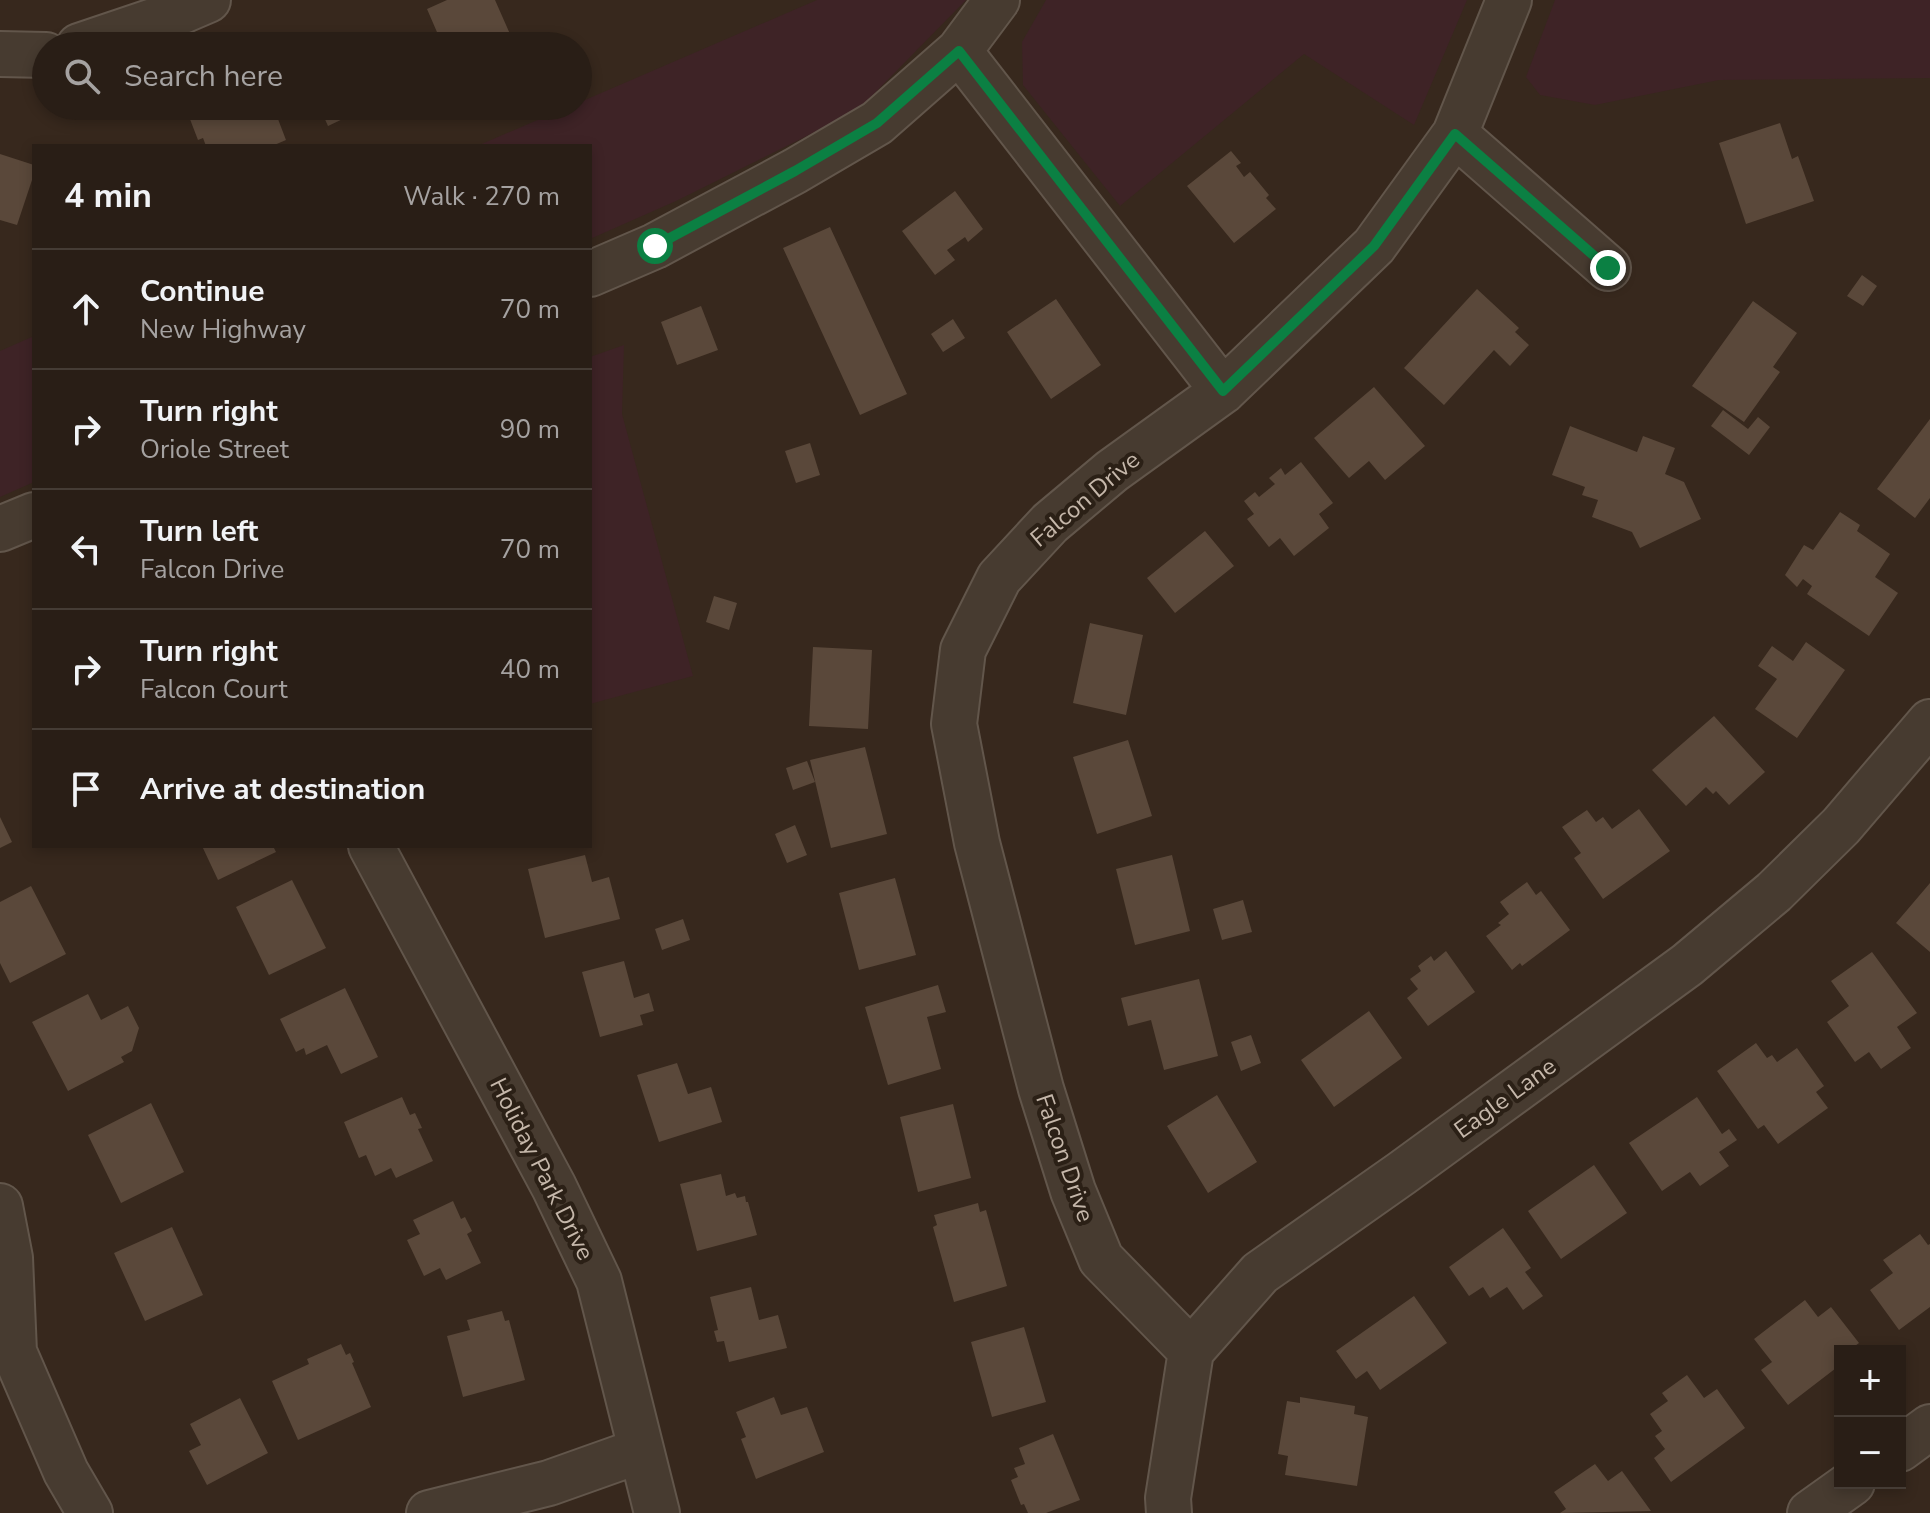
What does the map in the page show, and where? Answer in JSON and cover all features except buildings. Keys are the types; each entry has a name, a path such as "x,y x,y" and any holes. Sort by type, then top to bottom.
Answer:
{"street":[{"path":"121,32 208,0"},
{"path":"592,273 655,246 877,123 959,51 997,0"},
{"name":"Falcon Drive","path":"1191,1351 1101,1259 1073,1191 1041,1089 977,843 954,724 963,650 999,578 1050,523 1112,471 1223,391 1374,246 1455,134 1509,0"},
{"path":"959,51 1223,391"},
{"path":"0,54 32,55"},
{"path":"1455,134 1608,268"},
{"path":"0,529 32,516"},
{"name":"Eagle Lane","path":"1191,1351 1260,1273 1675,974 1774,892 1841,826 1928,728"},
{"name":"Holiday Park Drive","path":"372,848 554,1187 599,1281 639,1451 657,1513"},
{"path":"0,1206 10,1258 14,1352 66,1472 90,1513"},
{"path":"1169,1513 1168,1498 1191,1351"},
{"path":"1906,1445 1930,1427"},
{"path":"429,1513 549,1483 639,1451"},
{"path":"1810,1513 1844,1489"}],"shaded area":[{"path":"817,0 966,0 857,111 676,201 592,238 592,144 482,144 537,120 592,120 592,97"},
{"path":"1046,0 1467,0 1414,125 1304,54 1120,206 1023,85 1022,42"},
{"path":"1555,0 1930,0 1930,78 1719,80 1595,105 1540,95 1526,77"},
{"path":"32,337 32,483 0,497 0,351"},
{"path":"624,345 622,414 693,676 592,703 592,356"}],"route":[{"path":"655,246 877,123 959,51 1223,391 1374,246 1455,134 1608,268"}]}
